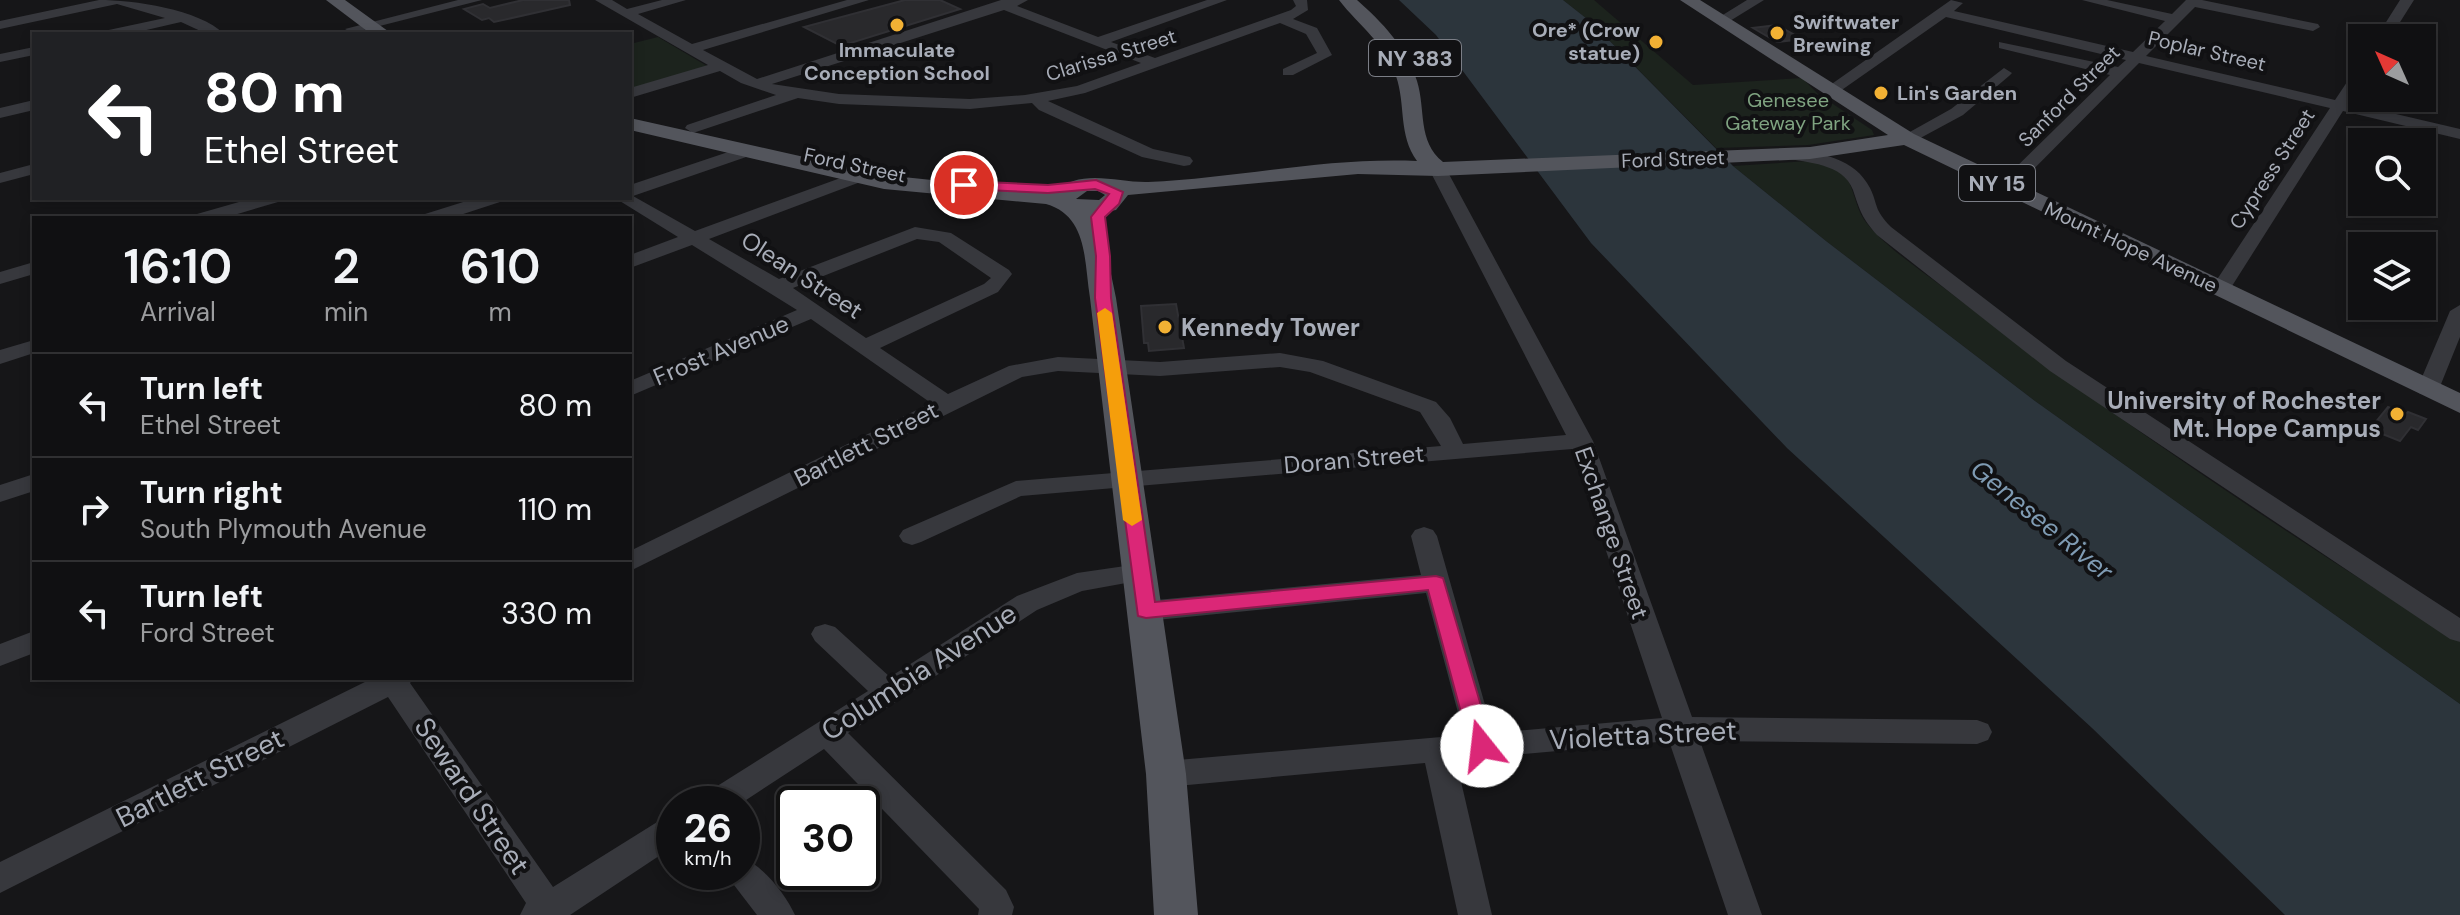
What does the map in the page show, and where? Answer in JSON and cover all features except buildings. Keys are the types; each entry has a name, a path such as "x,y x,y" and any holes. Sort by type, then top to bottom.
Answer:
{"main road":[{"path":"312,0 366,30"},
{"path":"334,0 366,30"},
{"name":"NY 383","path":"1347,0 1379,30 1401,63 1441,158 1438,169"},
{"name":"NY 383","path":"1364,0 1389,22 1409,48 1424,76 1425,117"},
{"name":"Mount Hope Avenue","path":"1688,0 1938,155 2460,404"},
{"name":"Ford Street","path":"632,114 939,182 1044,189 1091,198 1136,189 1356,170 1787,154 1852,148 1907,138"},
{"name":"Ford Street","path":"632,124 857,177 922,187 1037,196 1132,197 1413,176 1438,169"},
{"path":"1852,148 1938,155"},
{"path":"1091,198 1098,217 1103,256 1103,298 1166,774 1176,915"}],"street":[{"path":"0,25 117,0 181,18 214,32"},
{"path":"366,30 475,0"},
{"name":"Clarissa Street","path":"602,0 756,84 794,94 848,100 970,104 1080,90 1281,19 1301,9 1300,0"},
{"path":"626,13 679,0"},
{"path":"690,49 862,0"},
{"path":"984,0 1015,3 1156,64"},
{"path":"1099,41 1220,0"},
{"path":"1720,21 1757,0"},
{"path":"1831,91 1960,0"},
{"path":"2089,0 2175,19"},
{"path":"2392,24 2407,0"},
{"path":"2193,1 2313,27"},
{"name":"Sanford Street","path":"2006,187 2193,1"},
{"path":"756,84 1015,3"},
{"name":"Poplar Street","path":"1943,12 2460,134"},
{"path":"118,32 181,18"},
{"path":"1281,19 1312,31 1325,55 1288,72"},
{"path":"2004,45 2122,73"},
{"path":"0,58 32,51"},
{"path":"632,92 722,66"},
{"path":"1907,138 1957,112 2004,73"},
{"name":"Cypress Street","path":"2215,287 2225,282 2348,92"},
{"path":"693,128 794,94"},
{"path":"1036,98 1045,107 1148,153 1184,161"},
{"path":"0,113 32,105"},
{"path":"1852,148 1868,170 1869,178 1862,188 1865,205 1884,231 2058,366 2460,632"},
{"path":"632,190 746,151"},
{"path":"1787,154 1838,164 1853,174 1856,185 1862,188"},
{"name":"Exchange Street","path":"1438,169 1581,441 1745,915"},
{"path":"0,178 32,170"},
{"path":"632,261 857,177"},
{"path":"211,216 265,200"},
{"path":"438,216 488,200"},
{"name":"Olean Street","path":"628,200 778,287 946,403"},
{"path":"778,287 915,233 944,237 1002,274 991,288 864,347"},
{"path":"0,278 32,269"},
{"name":"Frost Avenue","path":"632,388 812,311"},
{"path":"2428,389 2460,311"},
{"path":"0,357 32,347"},
{"name":"Bartlett Street","path":"632,561 946,403 1003,376 1029,368 1086,363 1160,369 1297,361 1428,407 1438,418 1455,450"},
{"name":"Doran Street","path":"912,536 1010,490 1127,477 1581,441"},
{"path":"0,494 32,483"},
{"path":"1424,536 1482,746"},
{"name":"Columbia Avenue","path":"742,786 1027,603 1077,582 1139,573"},
{"path":"1146,611 1436,583"},
{"path":"825,634 889,693"},
{"path":"0,656 32,642"},
{"name":"Bartlett Street","path":"0,878 392,680"},
{"name":"Seward Street","path":"395,680 546,913"},
{"name":"Violetta Street","path":"1166,774 1681,729 1977,732"},
{"path":"827,732 994,901 997,907 995,915"},
{"path":"1438,750 1475,915"},
{"path":"546,913 656,841"},
{"path":"756,890 778,915"}],"green space":[{"name":"Genesee Gateway Park","path":"1563,0 1594,0 1693,85 1802,78 1818,94 1872,130 1874,135 1808,145 1716,148 1591,22"},
{"path":"658,37 707,66 632,88 632,44"},
{"path":"1809,161 1838,168 1848,180 1865,221 1882,240 2006,335 2198,471 2460,642 2460,704 2035,401 1733,166"}],"water":[{"name":"Genesee River","path":"1399,0 1563,0 1591,22 1733,166 1826,241 2035,401 2460,704 2460,915 2285,915 2092,728 1787,448 1591,243 1436,35"}],"slow traffic":[{"path":"1105,313 1132,520"}],"place":[{"name":"Immaculate Conception School","path":"897,25"},
{"name":"Swiftwater Brewing","path":"1777,33"},
{"name":"Ore* (Crow statue)","path":"1656,42"},
{"name":"Lin's Garden","path":"1881,93"},
{"name":"Kennedy Tower","path":"1165,327"},
{"name":"University of Rochester Mt. Hope Campus","path":"2397,414"}],"route":[{"path":"964,185 1048,189 1096,184 1116,192 1114,201 1099,212 1098,217 1103,256 1103,298 1146,611 1436,583 1482,746"}]}
